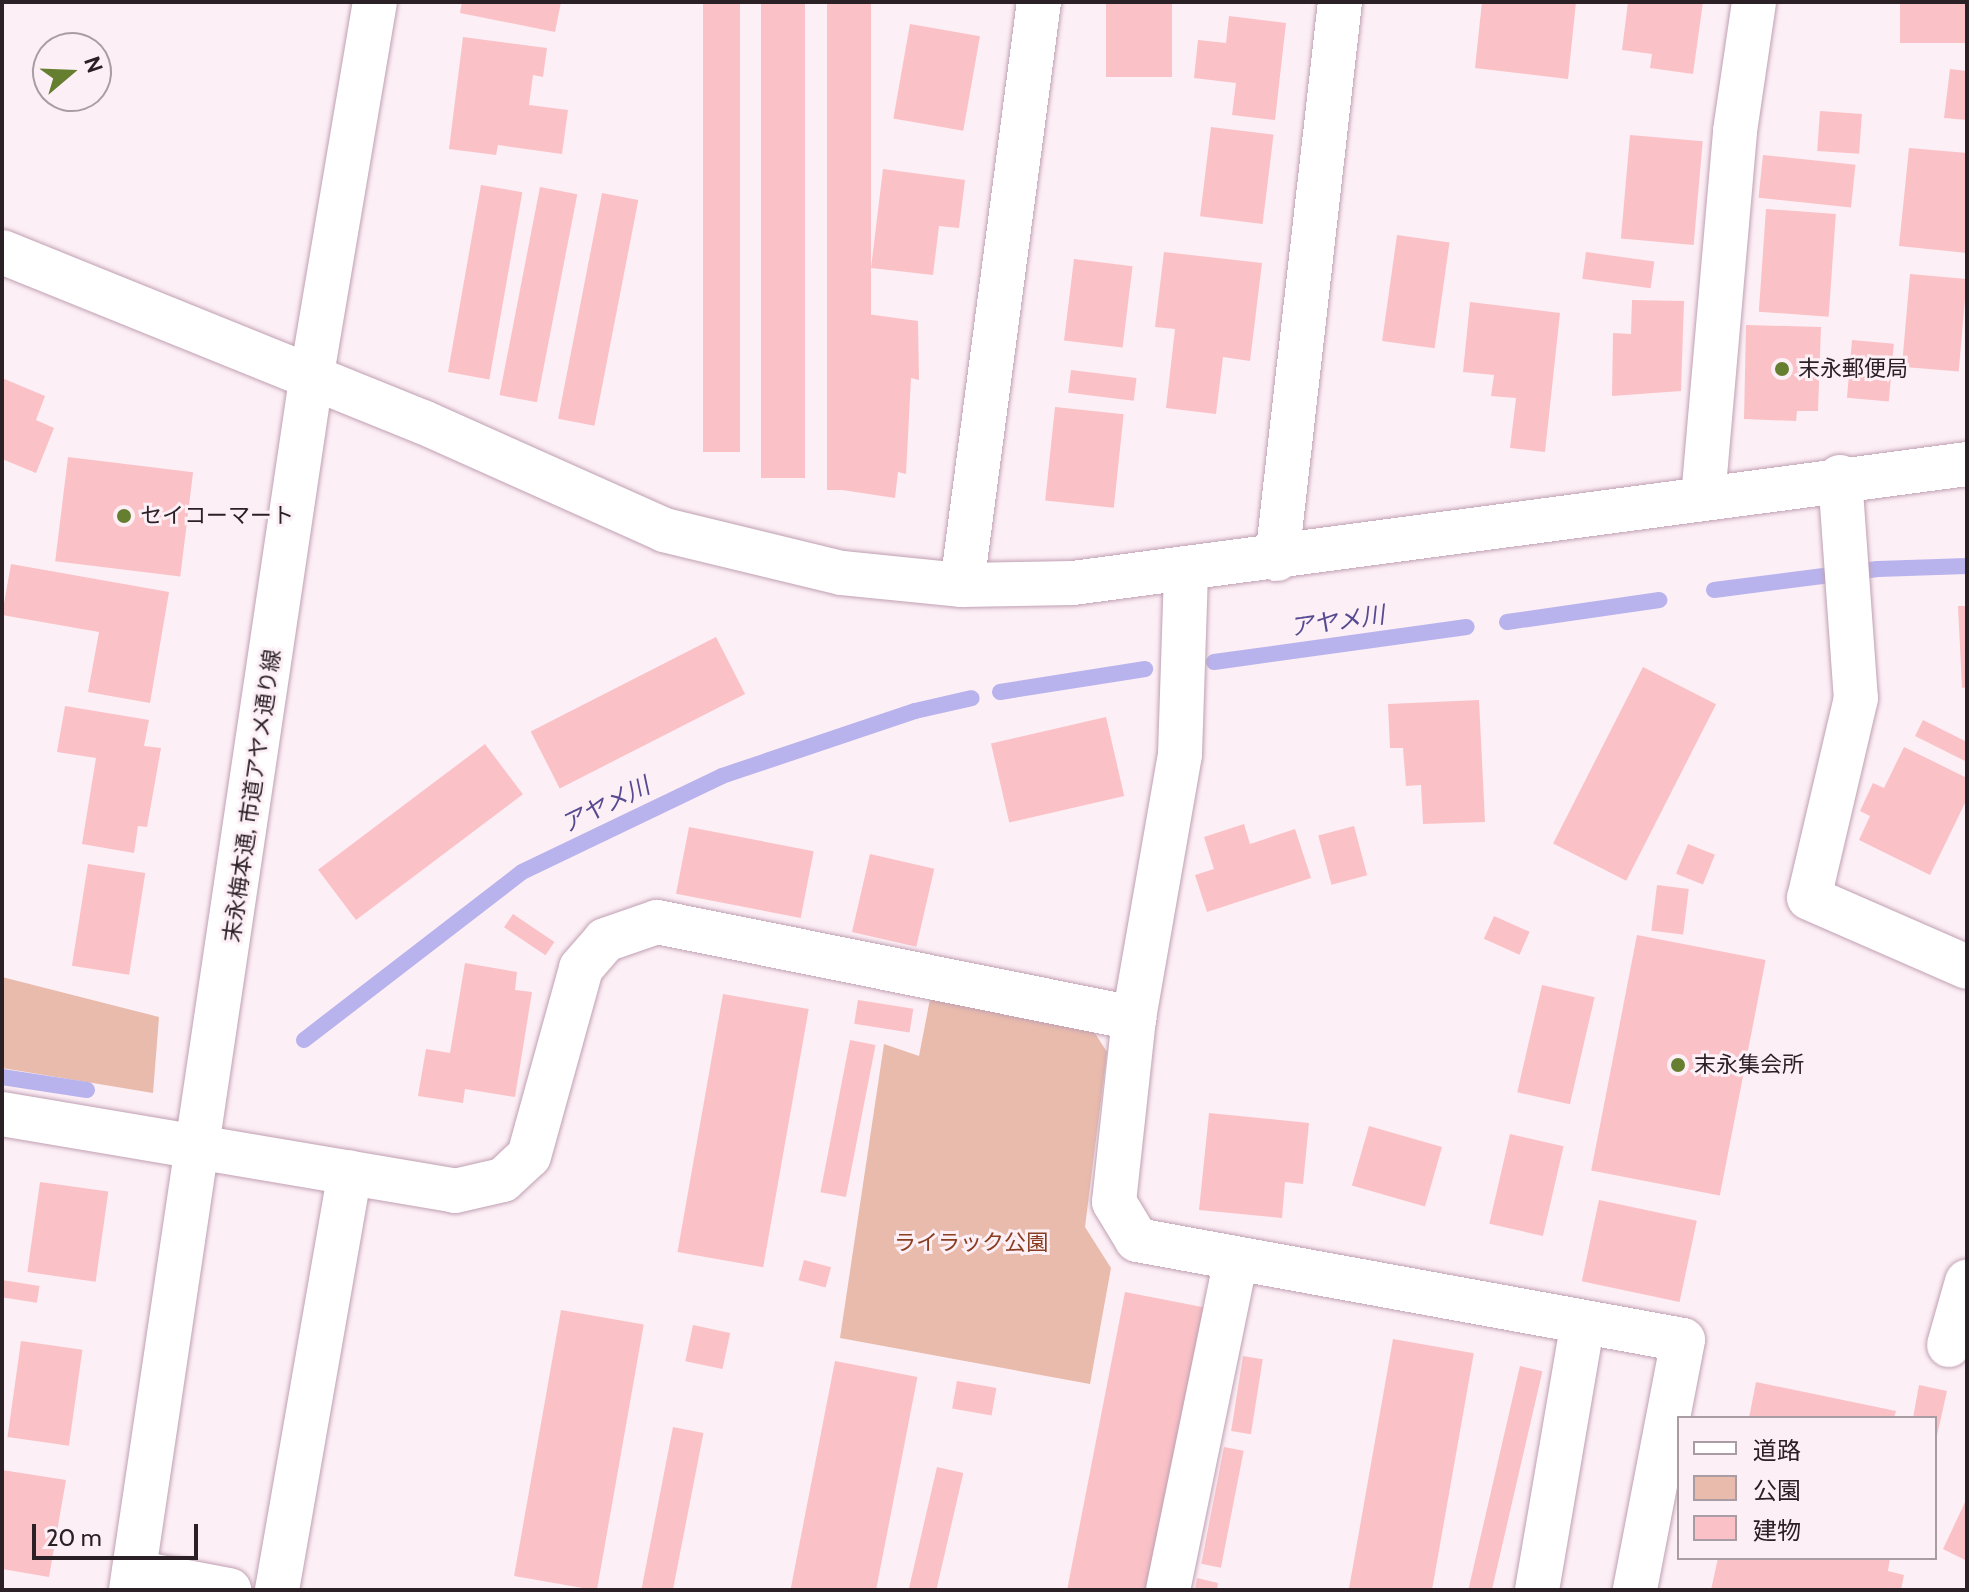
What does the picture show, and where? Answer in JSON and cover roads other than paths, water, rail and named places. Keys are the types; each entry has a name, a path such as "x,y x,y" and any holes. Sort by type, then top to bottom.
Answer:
{"street":[{"name":"末永梅本通, 市道アヤメ通り線","path":"132,1581 200,1146 311,380 375,2"},
{"path":"962,585 1039,2"},
{"path":"1277,559 1340,2"},
{"path":"1703,498 1735,131 1754,2"},
{"path":"2,252 311,380 423,422 664,530 842,573 962,585 1186,572 1840,477 1967,464"},
{"path":"1840,477 1845,608 1856,698 1809,898 1967,967"},
{"path":"1186,572 1180,754 1134,1018 1114,1202 1137,1240 1683,1340 1635,1590"},
{"path":"2,1114 455,1191 503,1180 529,1156 581,968 605,940 657,922 1134,1018"},
{"path":"277,1590 350,1172"},
{"path":"1168,1590 1236,1259"},
{"path":"1949,1345 1967,1282"},
{"path":"1537,1590 1583,1322"},
{"path":"132,1581 229,1590"}],"waterway":[{"name":"アヤメ川","path":"1714,590 1878,569 1967,566"},
{"name":"アヤメ川","path":"1507,622 1659,600"},
{"name":"アヤメ川","path":"1214,662 1467,627"},
{"name":"アヤメ川","path":"1000,692 1145,669"},
{"name":"アヤメ川","path":"304,1040 522,872 722,776 915,711 972,698"},
{"name":"アヤメ川","path":"2,1077 87,1090"}],"place":[{"name":"末永郵便局","path":"1782,369"},
{"name":"セイコーマート","path":"124,516"},
{"name":"末永集会所","path":"1678,1065"}],"park label":[{"name":"ライラック公園","path":"971,1243"}]}
